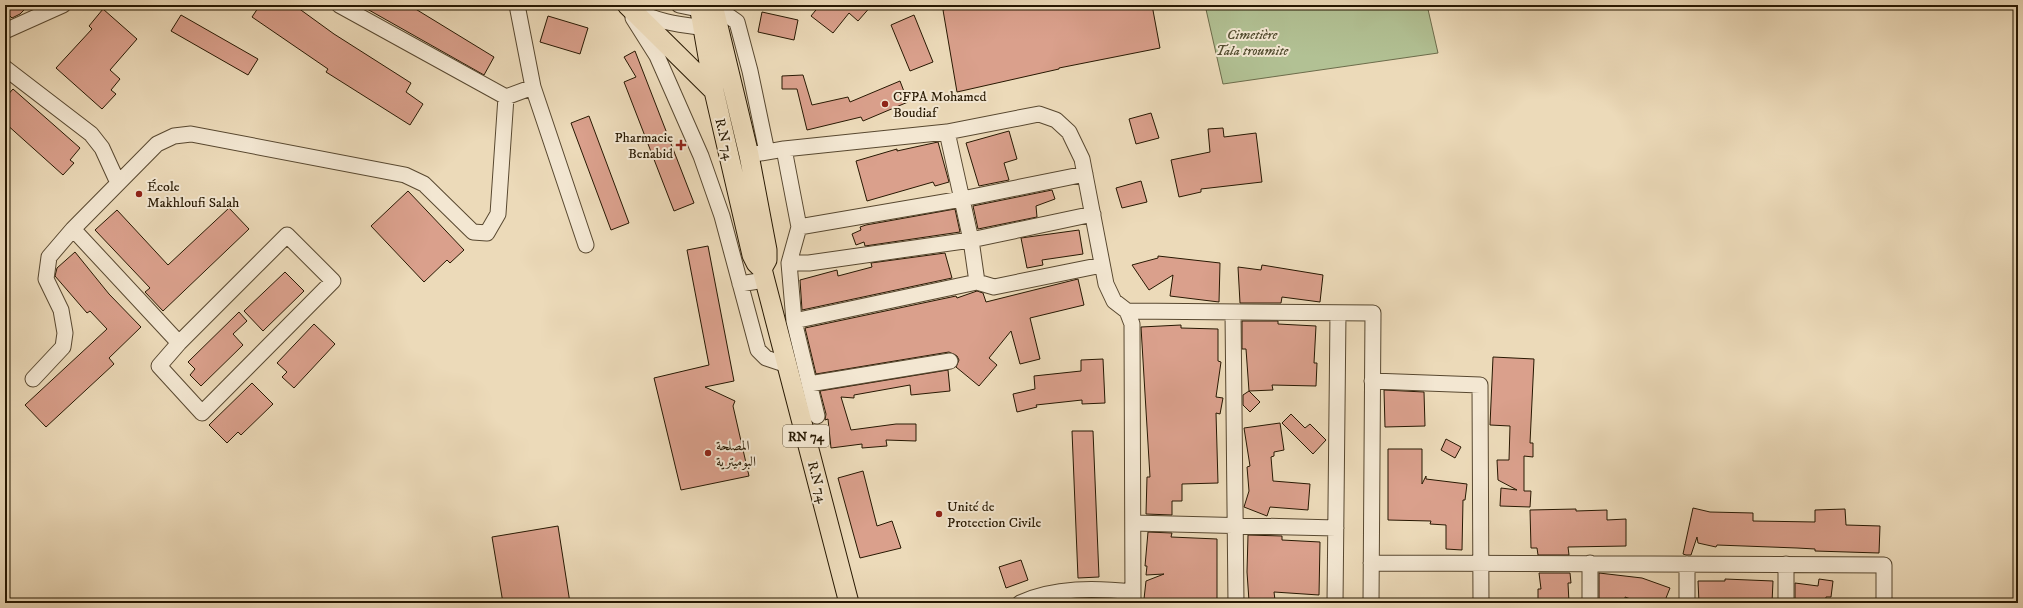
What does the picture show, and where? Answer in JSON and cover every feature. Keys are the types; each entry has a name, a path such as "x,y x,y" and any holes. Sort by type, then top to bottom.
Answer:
{"main road":[{"path":"627,5 714,91"},
{"name":"R.N 74","path":"708,15 714,91 752,255 764,274 849,603"},
{"name":"R.N 74","path":"708,15 749,155 768,255 764,274"}],"street":[{"path":"339,5 506,97 533,87"},
{"path":"517,5 533,87 586,245"},
{"path":"627,5 646,16 671,24 708,15 727,15 737,22 750,71 767,152"},
{"path":"627,5 657,56 701,156 722,216 758,350 766,358 787,365"},
{"path":"679,5 708,15"},
{"path":"5,31 53,6"},
{"path":"5,68 91,134 102,148 118,183"},
{"path":"34,379 63,347 65,333 60,310 46,279 49,257 73,229 156,144 174,136 191,134 405,175 424,184 474,232 487,233 498,214 506,97"},
{"path":"749,155 784,149 947,132 1039,114 1056,120 1070,132 1082,159 1106,284 1114,301 1127,312 1132,324 1133,597 1100,589 1063,592 1020,603"},
{"path":"947,132 971,240 977,282"},
{"path":"784,149 799,227 789,263 794,321 817,416"},
{"path":"799,227 962,199 1085,174"},
{"path":"789,263 809,263 971,240 1092,214"},
{"path":"73,229 179,343"},
{"path":"287,235 333,281 202,413 159,366 179,343 287,235"},
{"path":"794,321 977,282 994,287 1102,265"},
{"path":"740,284 764,274"},
{"path":"1127,312 1373,313 1371,603"},
{"path":"1233,312 1236,603"},
{"path":"1335,603 1338,313"},
{"path":"809,384 950,361"},
{"path":"1372,381 1480,385 1481,603"},
{"path":"1133,523 1235,527 1336,528"},
{"path":"1371,563 1884,565 1884,603"},
{"path":"1590,564 1590,603"},
{"path":"1687,603 1688,564"},
{"path":"1786,564 1786,603"}],"green space":[{"name":"Cimetière Tala troumite","path":"1205,5 1427,5 1438,53 1223,84"}],"building":[{"path":"5,5 29,5 20,14 12,18 5,11"},
{"path":"260,5 294,5 334,34 411,83 406,92 423,104 410,125 326,72 328,69 252,17"},
{"path":"360,5 409,5 494,57 484,75"},
{"path":"820,5 872,5 858,21 849,13 833,33 811,16"},
{"path":"964,5 1152,5 1160,48 1059,68 957,92 943,10"},
{"path":"103,9 137,39 110,70 120,79 111,90 116,94 102,109 56,68 92,29 89,26"},
{"path":"762,12 798,20 794,40 758,32"},
{"path":"181,15 258,59 248,75 171,31"},
{"path":"914,15 933,62 910,71 891,25"},
{"path":"548,16 588,28 580,54 540,42"},
{"path":"635,51 694,203 674,211 624,82 636,77 624,57"},
{"path":"803,75 812,105 848,97 850,102 900,81 908,102 863,121 861,117 807,130 797,89 782,89 782,76"},
{"path":"13,89 80,148 70,160 74,163 63,175 5,123 5,98"},
{"path":"1151,113 1159,138 1136,144 1129,119"},
{"path":"589,116 629,223 611,230 571,123"},
{"path":"1223,128 1224,137 1256,133 1262,182 1201,189 1201,192 1179,197 1171,160 1210,152 1208,129"},
{"path":"1009,131 1017,159 1004,163 1009,180 979,186 966,143"},
{"path":"938,142 949,182 935,186 933,182 867,201 856,161 897,149 897,151"},
{"path":"1141,181 1147,202 1122,208 1116,188"},
{"path":"1052,190 1055,199 1036,206 1037,217 978,229 973,206"},
{"path":"408,191 464,250 450,263 447,260 424,282 371,226"},
{"path":"229,208 249,229 163,311 145,292 150,288 95,230 117,210 168,265"},
{"path":"955,209 960,232 865,246 864,242 856,245 852,234 861,230 860,227 866,225"},
{"path":"1079,230 1083,254 1042,260 1043,265 1027,268 1021,238"},
{"path":"708,246 734,381 705,387 735,401 733,406 749,476 681,490 654,378 709,365 687,250"},
{"path":"75,252 109,294 141,327 109,358 114,364 46,427 25,405 107,329 90,311 87,313 55,276 57,268"},
{"path":"945,253 952,278 802,310 800,280 837,270 838,276 872,267 871,263"},
{"path":"1158,256 1220,263 1219,302 1170,296 1173,275 1149,290 1132,265 1158,258"},
{"path":"1262,265 1323,275 1320,302 1282,297 1281,303 1240,303 1238,267 1261,270"},
{"path":"285,272 304,291 263,331 244,311"},
{"path":"1078,279 1084,305 1030,318 1040,359 1020,364 1011,331 989,358 997,365 979,386 956,367 959,360 957,356 949,352 816,374 805,328 956,296 957,298 977,291 983,293 986,302"},
{"path":"239,312 247,321 233,334 243,345 201,386 190,375 195,369 188,362"},
{"path":"1242,321 1278,321 1278,324 1316,326 1314,363 1317,363 1316,386 1272,385 1273,390 1249,391 1246,349 1242,349"},
{"path":"314,324 335,344 294,388 282,377 287,372 277,363"},
{"path":"1181,325 1181,328 1218,329 1218,361 1221,362 1216,397 1223,398 1220,414 1216,413 1218,483 1182,484 1182,501 1172,501 1172,515 1146,514 1147,477 1150,477 1141,327"},
{"path":"1493,357 1534,359 1530,443 1533,443 1533,457 1524,456 1524,491 1531,491 1530,507 1500,506 1501,488 1517,490 1498,480 1497,460 1509,460 1510,426 1490,425"},
{"path":"1103,359 1105,403 1082,404 1082,400 1036,405 1037,407 1017,412 1013,394 1035,389 1034,376 1081,371 1081,360"},
{"path":"948,370 950,391 911,395 910,385 854,395 854,398 841,397 851,430 896,424 916,424 916,441 886,440 887,446 862,448 862,444 831,448 828,419 825,420 826,414 820,391"},
{"path":"252,383 273,404 241,435 238,432 227,443 209,425"},
{"path":"1384,390 1424,392 1425,426 1385,427"},
{"path":"1249,391 1260,402 1250,412 1243,405 1243,395"},
{"path":"1291,414 1305,428 1310,424 1326,440 1313,454 1282,423"},
{"path":"1280,423 1284,450 1274,452 1274,456 1271,457 1273,481 1310,484 1308,510 1270,507 1267,516 1244,507 1249,491 1247,467 1250,466 1244,428"},
{"path":"1072,431 1093,431 1099,577 1078,578"},
{"path":"1446,439 1461,447 1455,458 1441,450"},
{"path":"1388,449 1422,449 1422,484 1426,476 1426,479 1467,484 1465,500 1463,500 1462,550 1446,549 1446,525 1430,524 1431,521 1388,520"},
{"path":"863,471 877,526 892,521 901,548 860,558 838,478"},
{"path":"1693,508 1710,512 1753,513 1753,521 1815,522 1815,510 1845,509 1846,525 1880,526 1879,553 1717,545 1716,547 1698,543 1697,537 1691,555 1686,555 1683,554"},
{"path":"1576,509 1576,511 1607,510 1607,520 1626,519 1626,546 1568,547 1569,555 1538,555 1537,548 1531,548 1530,510"},
{"path":"558,526 570,603 503,603 492,537"},
{"path":"1148,532 1172,533 1171,537 1217,539 1217,603 1188,603 1144,599 1146,581 1164,574 1146,575 1147,566 1145,566"},
{"path":"1248,535 1282,536 1282,540 1320,542 1319,595 1274,592 1275,600 1249,601 1247,572"},
{"path":"1021,560 1028,580 1006,588 999,567"},
{"path":"1539,573 1570,573 1571,583 1568,583 1569,603 1538,603 1538,589 1541,589"},
{"path":"1599,573 1642,578 1670,588 1664,603 1642,603 1625,597 1625,603 1599,603"},
{"path":"1725,579 1773,581 1772,603 1699,603 1698,581 1725,581"},
{"path":"1819,579 1833,581 1831,597 1826,597 1825,603 1795,603 1795,583 1818,586"}],"place":[{"name":"CFPA Mohamed Boudiaf","path":"885,104"},
{"name":"Pharmacie Benabid","path":"681,145"},
{"name":"École Makhloufi Salah","path":"139,194"},
{"name":"المصلحة البوميترية","path":"708,453"},
{"name":"Unité de Protection Civile","path":"939,514"}]}
